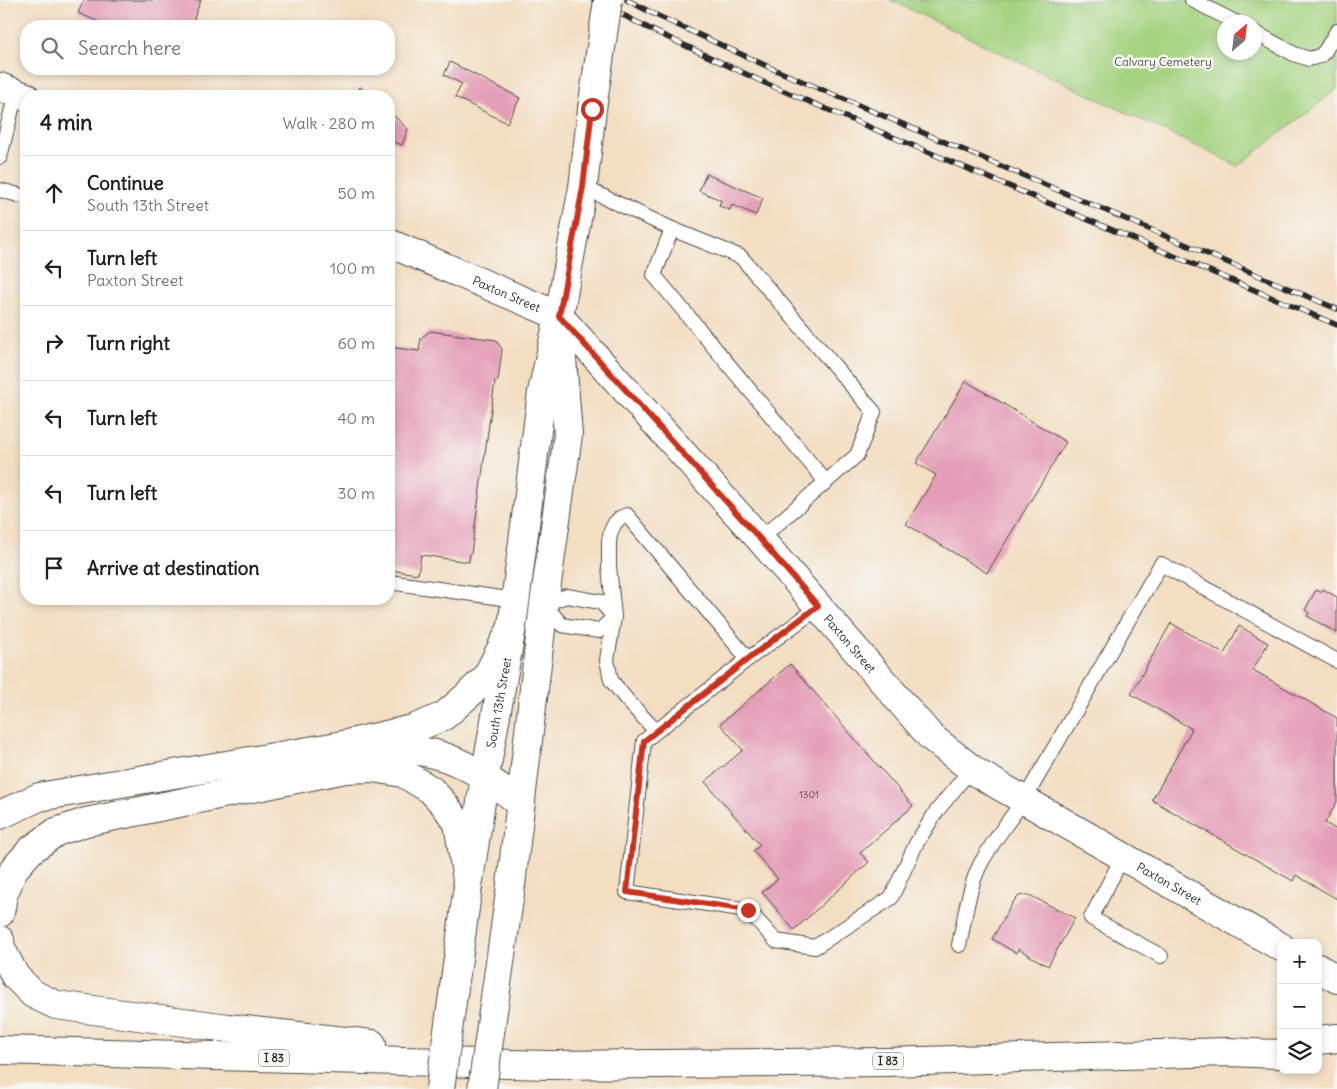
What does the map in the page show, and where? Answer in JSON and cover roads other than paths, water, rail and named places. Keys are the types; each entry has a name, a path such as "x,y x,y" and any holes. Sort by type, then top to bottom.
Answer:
{"main road":[{"name":"South 13th Street","path":"440,1089 485,776 516,600 542,392 559,316 583,187 608,0"},
{"name":"Paxton Street","path":"395,247 559,316 760,539 931,736 971,769 1277,945"},
{"name":"South 13th Street","path":"482,1089 511,885 544,604 568,435 559,316"},
{"path":"0,815 39,798 338,746 413,730 444,716 486,678 512,627"},
{"path":"338,746 420,751 450,759 485,776 521,803"},
{"path":"0,913 3,896 14,869 30,850 56,832 86,822 345,769 373,768 403,773 431,790 458,823 468,886"},
{"path":"0,940 1,948 15,976 33,994 56,1005 228,1028 548,1065"},
{"path":"1322,970 1337,979"},
{"path":"1322,1040 1337,1038"},
{"path":"1227,1052 1277,1046"},
{"name":"I 83","path":"0,1050 548,1065 886,1062 1227,1052 1277,1054"},
{"path":"1322,1056 1337,1057"}],"lane":[{"path":"1192,0 1221,15"},
{"path":"1262,36 1294,54 1309,59 1320,56 1325,51 1337,31"},
{"path":"0,157 14,93"},
{"path":"583,187 740,257 874,412 857,455 760,539"},
{"path":"0,190 20,195"},
{"path":"672,228 654,275 826,482"},
{"path":"656,731 611,680 607,660 614,617 609,566 609,541 611,531 620,518 627,515 748,659"},
{"path":"959,945 970,893 980,864 1024,800 1161,564 1337,661"},
{"path":"395,583 516,600"},
{"path":"567,596 601,602 614,617 599,631 562,626 544,604 567,596"},
{"path":"818,606 644,741 627,892 748,910 776,941 815,947 891,898 916,844 936,812 971,769"},
{"path":"1123,856 1091,918 1161,956"}],"railway":[{"path":"594,0 652,30 765,83 1337,325"},
{"path":"627,0 771,68 1337,309"}],"park label":[{"name":"Calvary Cemetery","path":"1163,61"}]}
